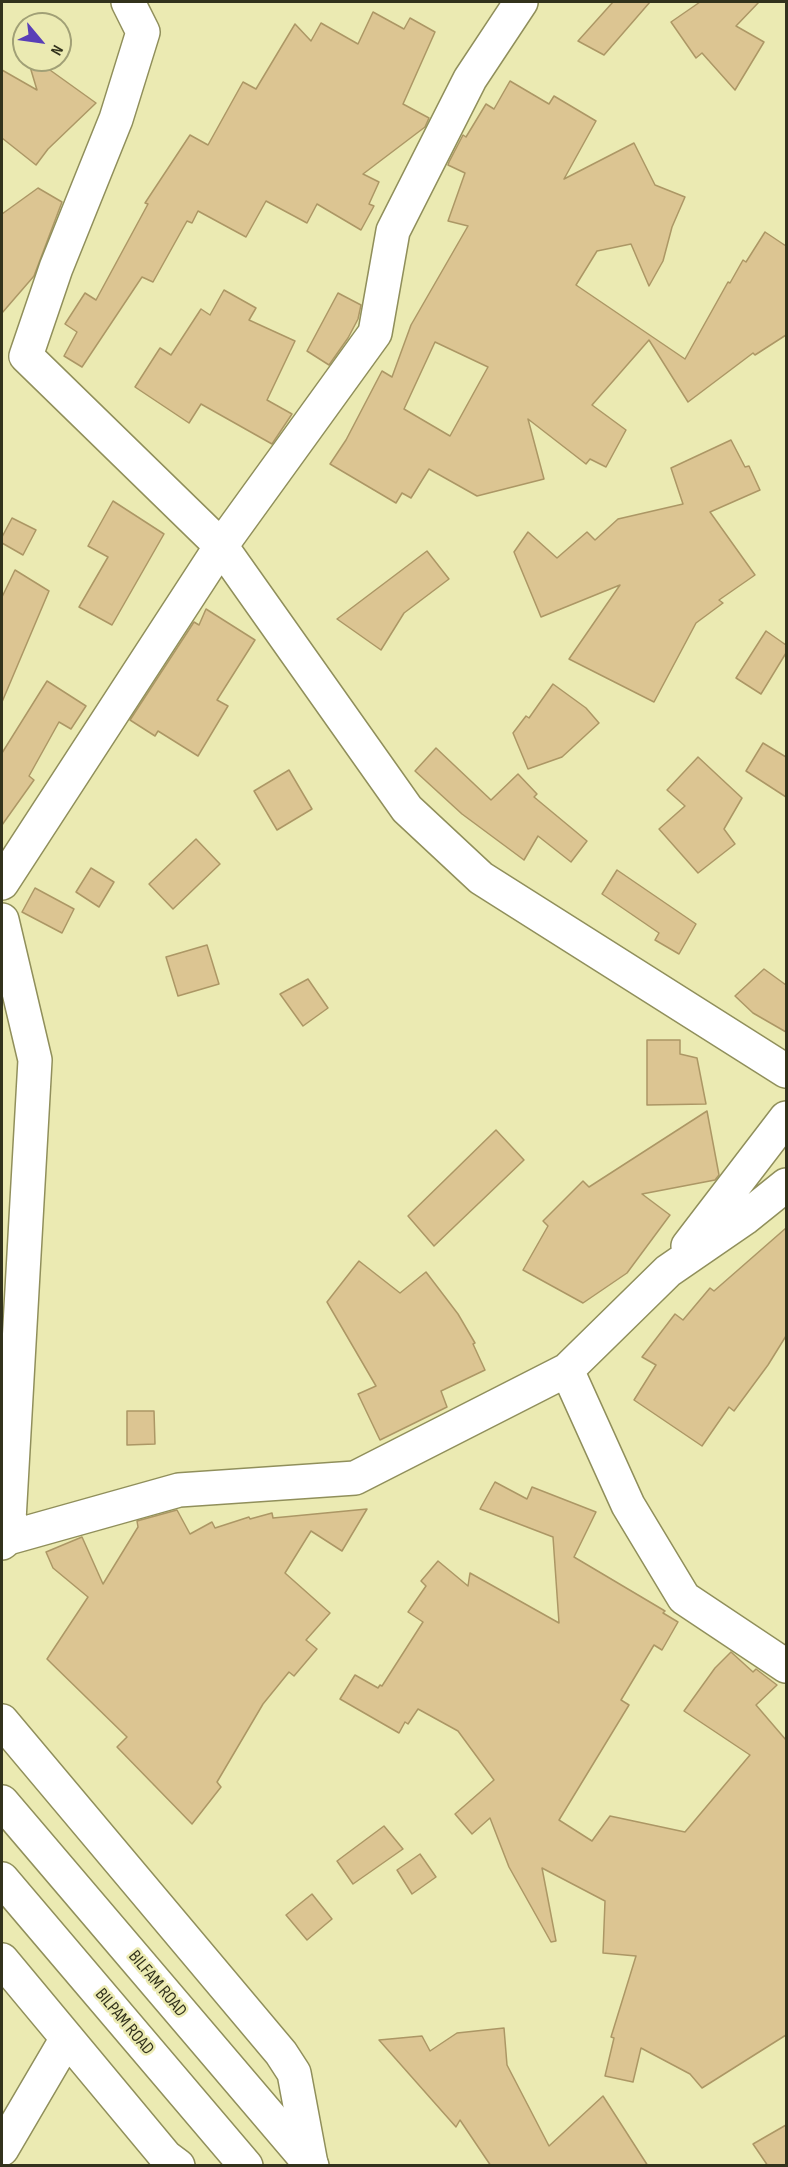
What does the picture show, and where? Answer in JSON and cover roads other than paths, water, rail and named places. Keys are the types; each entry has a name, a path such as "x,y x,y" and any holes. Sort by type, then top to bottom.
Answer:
{"street":[{"path":"128,2 143,32 116,119 56,268 26,356 220,546 407,809 473,871 786,1071"},
{"path":"2,883 220,546 375,333 393,231 470,80 521,2"},
{"path":"2,920 35,1060 5,1540 179,1490 355,1478 567,1370 668,1271 786,1119"},
{"path":"668,1271 745,1218 786,1185"},
{"path":"567,1370 628,1505 684,1598 786,1666"},
{"path":"2,1721 281,2053 294,2073 311,2165"},
{"name":"BILFAM ROAD","path":"2,1802 311,2165"},
{"name":"BILPAM ROAD","path":"2,1879 246,2166"},
{"path":"2,1960 166,2157 178,2166"},
{"path":"2,2149 67,2038"}]}
